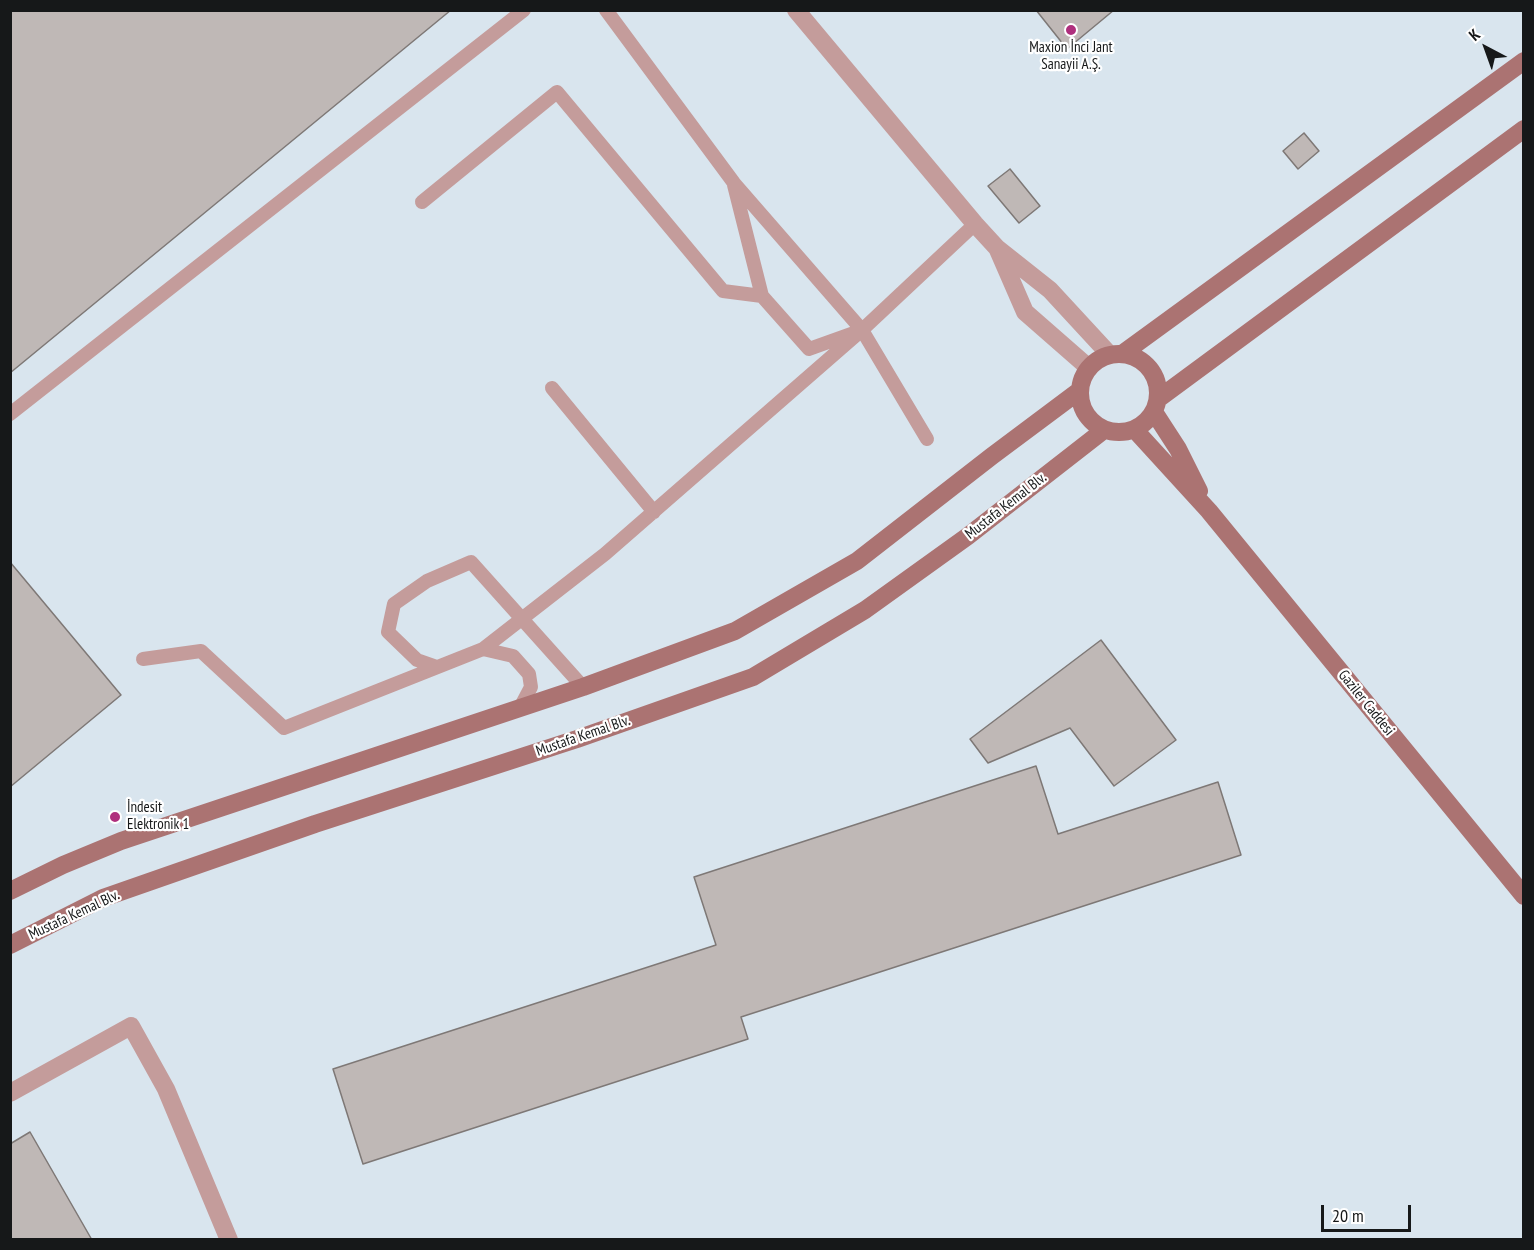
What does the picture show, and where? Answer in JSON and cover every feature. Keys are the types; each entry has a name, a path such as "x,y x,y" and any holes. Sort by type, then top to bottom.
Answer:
{"street":[{"path":"796,10 997,248 1050,290 1116,354 1135,357 1146,364 1158,386 1156,405 1146,423 1135,430 1122,433 1104,430 1087,417 1081,404 1079,391 1082,379 1089,368 1098,360 1116,354 1524,61"},
{"path":"1156,405 1524,129"},
{"path":"997,248 1025,312 1089,368"},
{"path":"10,891 63,865 121,841 582,687 735,631 857,561 1079,391"},
{"path":"1156,405 1209,511"},
{"name":"Mustafa Kemal Blv.","path":"10,945 103,898 315,824 578,739 753,677 866,610 968,536 1104,430"},
{"path":"1135,430 1209,511"},
{"name":"Gaziler Caddesi","path":"1209,511 1524,896"},
{"path":"10,1093 131,1026 166,1089 229,1239"}],"lane":[{"path":"10,414 524,10"},
{"path":"606,10 734,183 862,330 927,439"},
{"path":"422,202 557,92 723,291 762,296"},
{"path":"734,183 762,296 809,349 862,330"},
{"path":"143,659 201,651 284,728 483,649 605,554 654,512 862,330 975,224"},
{"path":"552,388 654,512"},
{"path":"437,667 417,660 388,632 394,604 427,581 471,562 582,687"},
{"path":"483,649 513,656 529,674 531,687 521,706"}],"shaded area":[{"path":"10,11 1523,11 1523,1239 11,1239"}],"building":[{"path":"10,10 451,10 10,373"},
{"name":"Maxion İnci Jant Sanayii A.Ş.","path":"1036,10 1114,10 1067,49"},
{"path":"1304,133 1319,151 1298,169 1283,151"},
{"path":"1010,169 1040,206 1019,223 988,186"},
{"path":"10,562 121,695 10,787"},
{"path":"1101,640 1176,740 1114,786 1070,728 988,763 970,739"},
{"path":"1036,766 1058,834 1218,782 1241,855 741,1017 748,1039 363,1164 333,1069 716,945 694,877"},
{"path":"30,1132 92,1240 10,1240 10,1144"}],"place":[{"name":"Maxion İnci Jant Sanayii A.Ş.","path":"1071,30"},
{"name":"İndesit Elektronik 1","path":"115,817"}]}
